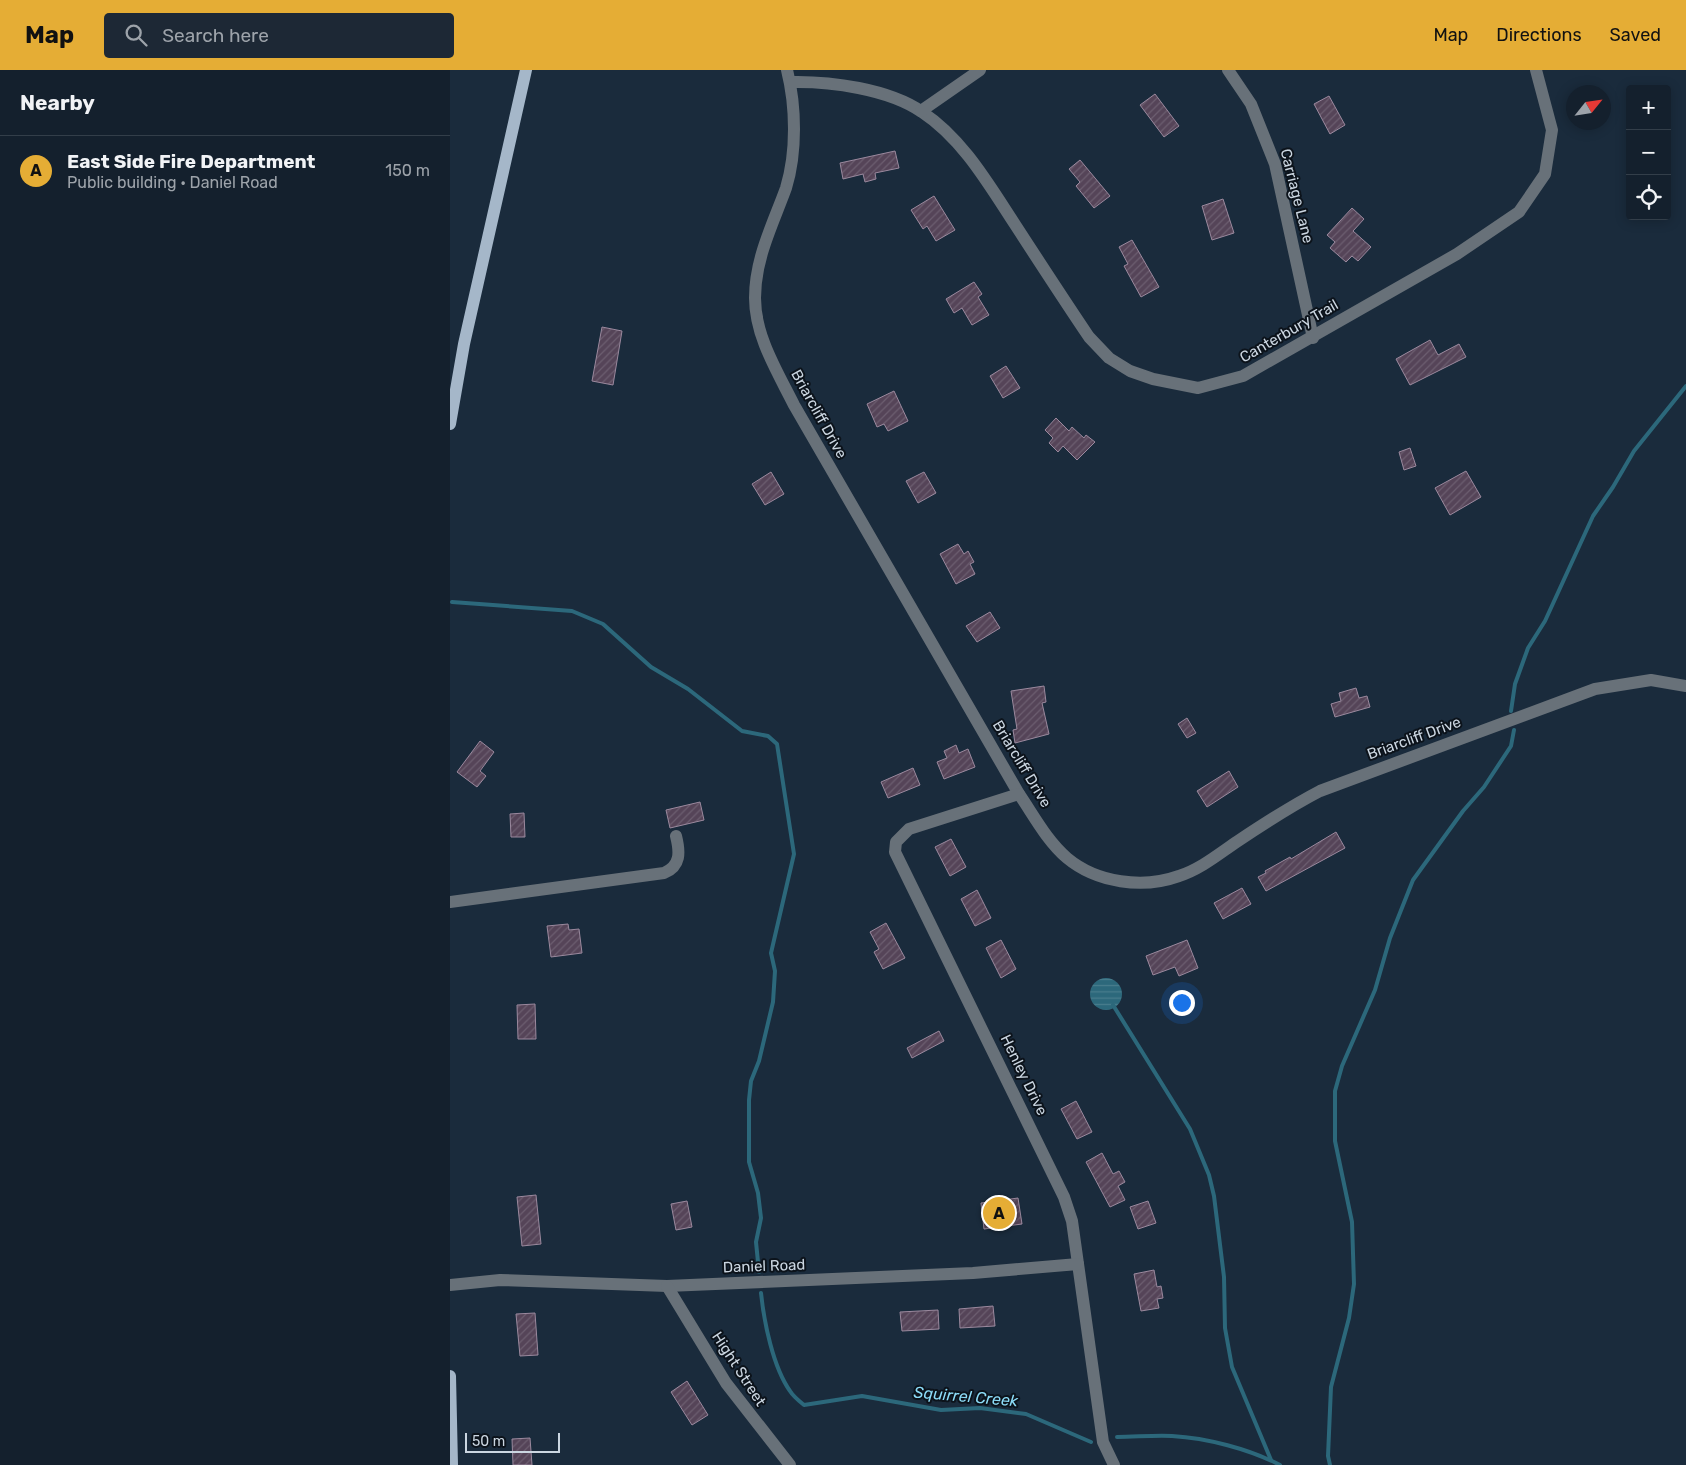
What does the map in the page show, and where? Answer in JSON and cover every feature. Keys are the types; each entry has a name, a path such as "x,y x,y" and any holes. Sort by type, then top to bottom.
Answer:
{"main road":[{"path":"450,424 464,344 526,70"},
{"path":"450,1376 452,1465"}],"street":[{"path":"921,111 980,70"},
{"name":"Carriage Lane","path":"1228,70 1251,104 1275,164 1313,338"},
{"name":"Canterbury Trail","path":"789,76 887,95 921,111 954,140 984,177 1089,337 1109,358 1130,371 1153,379 1198,388 1243,376 1313,338 1369,302 1457,254 1519,212 1545,174 1552,130 1536,70"},
{"name":"Briarcliff Drive","path":"789,76 793,123 790,163 786,186 766,239 756,275 755,299 764,345 794,405 1020,794 1046,835 1066,857 1081,868 1097,877 1126,882 1152,882 1179,876 1202,865 1285,809 1320,791 1594,689 1651,680 1686,686"},
{"name":"Henley Drive","path":"1020,794 909,828 896,842 895,852 1049,1162 1064,1196 1072,1221 1100,1426 1103,1442 1114,1465"},
{"path":"450,902 664,874 673,870 678,862 680,850 676,836"},
{"name":"Daniel Road","path":"450,1286 500,1280 667,1286 973,1273 1078,1264"},
{"name":"Hight Street","path":"667,1286 726,1383 790,1465"}],"water":[{"path":"1106,978 1112,979 1117,983 1121,988 1121,1000 1117,1005 1112,1009 1106,1010 1100,1009 1095,1005 1091,1000 1090,994 1091,988 1095,983 1100,979"}],"building":[{"path":"1155,94 1179,126 1164,137 1140,105"},
{"path":"1329,96 1345,125 1330,134 1314,104"},
{"path":"895,151 899,168 875,173 876,179 865,182 863,174 843,179 840,163"},
{"path":"1080,160 1110,196 1094,208 1076,186 1080,182 1069,169"},
{"path":"934,196 955,230 936,241 927,226 923,229 911,210"},
{"path":"1223,199 1234,233 1212,240 1202,206"},
{"path":"1352,208 1364,219 1353,231 1371,247 1358,261 1352,256 1346,262 1330,248 1335,242 1327,235"},
{"path":"1132,240 1159,287 1141,297 1124,266 1128,264 1119,247"},
{"path":"974,282 982,294 978,297 989,315 972,325 962,308 954,313 946,299"},
{"path":"602,327 622,331 613,385 592,381"},
{"path":"1430,340 1438,355 1459,344 1466,357 1410,385 1396,359"},
{"path":"1006,366 1020,388 1003,398 990,376"},
{"path":"894,391 908,421 888,431 884,424 877,427 867,404"},
{"path":"1056,418 1069,431 1072,427 1084,438 1086,435 1095,442 1077,460 1063,446 1058,452 1049,443 1053,438 1045,430"},
{"path":"1410,448 1416,466 1404,470 1399,452"},
{"path":"1466,471 1481,497 1450,515 1435,488"},
{"path":"771,472 784,494 765,505 752,484"},
{"path":"924,472 936,493 918,503 906,481"},
{"path":"958,544 964,554 968,551 974,562 970,564 975,574 956,584 940,554"},
{"path":"990,612 1000,628 977,642 966,626"},
{"path":"1044,686 1046,702 1042,703 1049,734 1015,743 1013,730 1017,729 1011,691"},
{"path":"1356,688 1359,698 1367,696 1370,707 1335,717 1331,704 1341,701 1339,693"},
{"path":"1187,718 1196,733 1187,738 1178,724"},
{"path":"480,741 494,752 480,771 486,776 477,787 457,772"},
{"path":"956,745 959,753 968,749 975,767 944,779 937,762 947,758 944,751"},
{"path":"913,768 920,785 888,798 881,782"},
{"path":"1229,771 1238,787 1207,807 1197,791"},
{"path":"700,802 704,820 670,828 666,810"},
{"path":"524,813 525,837 511,837 510,814"},
{"path":"1336,832 1345,848 1266,891 1258,877 1266,873 1265,871 1290,857 1291,859"},
{"path":"951,839 966,867 950,876 935,847"},
{"path":"1242,888 1251,904 1223,919 1214,903"},
{"path":"977,890 991,918 975,926 961,899"},
{"path":"886,923 905,958 883,969 874,952 879,949 870,932"},
{"path":"568,924 569,930 579,929 582,953 551,957 547,926"},
{"path":"1001,940 1016,969 1001,978 986,948"},
{"path":"1187,940 1198,968 1179,976 1175,967 1153,975 1146,956"},
{"path":"535,1004 536,1039 518,1039 517,1005"},
{"path":"939,1031 944,1041 912,1058 907,1048"},
{"path":"1076,1101 1092,1132 1077,1139 1061,1109"},
{"path":"1102,1153 1113,1174 1119,1171 1125,1182 1118,1186 1125,1200 1110,1207 1086,1162"},
{"path":"536,1195 541,1244 522,1246 517,1197"},
{"path":"1018,1198 1022,1224 984,1229 981,1203"},
{"path":"687,1201 692,1227 676,1230 671,1204"},
{"path":"1148,1201 1156,1223 1138,1229 1130,1207"},
{"path":"1154,1270 1157,1287 1161,1286 1163,1298 1157,1299 1159,1308 1141,1311 1134,1274"},
{"path":"993,1306 995,1326 960,1328 959,1309"},
{"path":"938,1310 939,1329 902,1331 900,1312"},
{"path":"535,1313 538,1355 520,1356 516,1314"},
{"path":"687,1381 708,1415 692,1425 671,1392"},
{"path":"530,1438 532,1465 513,1465 512,1439"}],"waterway":[{"path":"1511,711 1515,684 1528,648 1545,621 1593,516 1634,451 1686,386"},
{"path":"452,602 572,611 603,624 651,667 688,689 742,731 768,736 777,744 794,854 771,953 775,971 773,1002 759,1061 751,1081 749,1100 749,1162 758,1193 761,1218 756,1242 759,1272"},
{"path":"1330,1465 1328,1456 1331,1387 1349,1318 1354,1284 1352,1222 1335,1141 1335,1091 1342,1066 1375,990 1390,938 1413,880 1463,811 1484,787 1511,746 1514,730"},
{"path":"1113,1005 1190,1129 1209,1175 1214,1196 1224,1277 1225,1328 1232,1367 1271,1460"},
{"name":"Squirrel Creek","path":"761,1293 764,1317 774,1357 791,1393 804,1405 862,1396 941,1410 980,1408 1026,1414 1091,1442"},
{"name":"Squirrel Creek","path":"1117,1437 1165,1436 1199,1439 1241,1449 1280,1465"}],"place":[{"name":"East Side Fire Department","path":"999,1213"}]}
